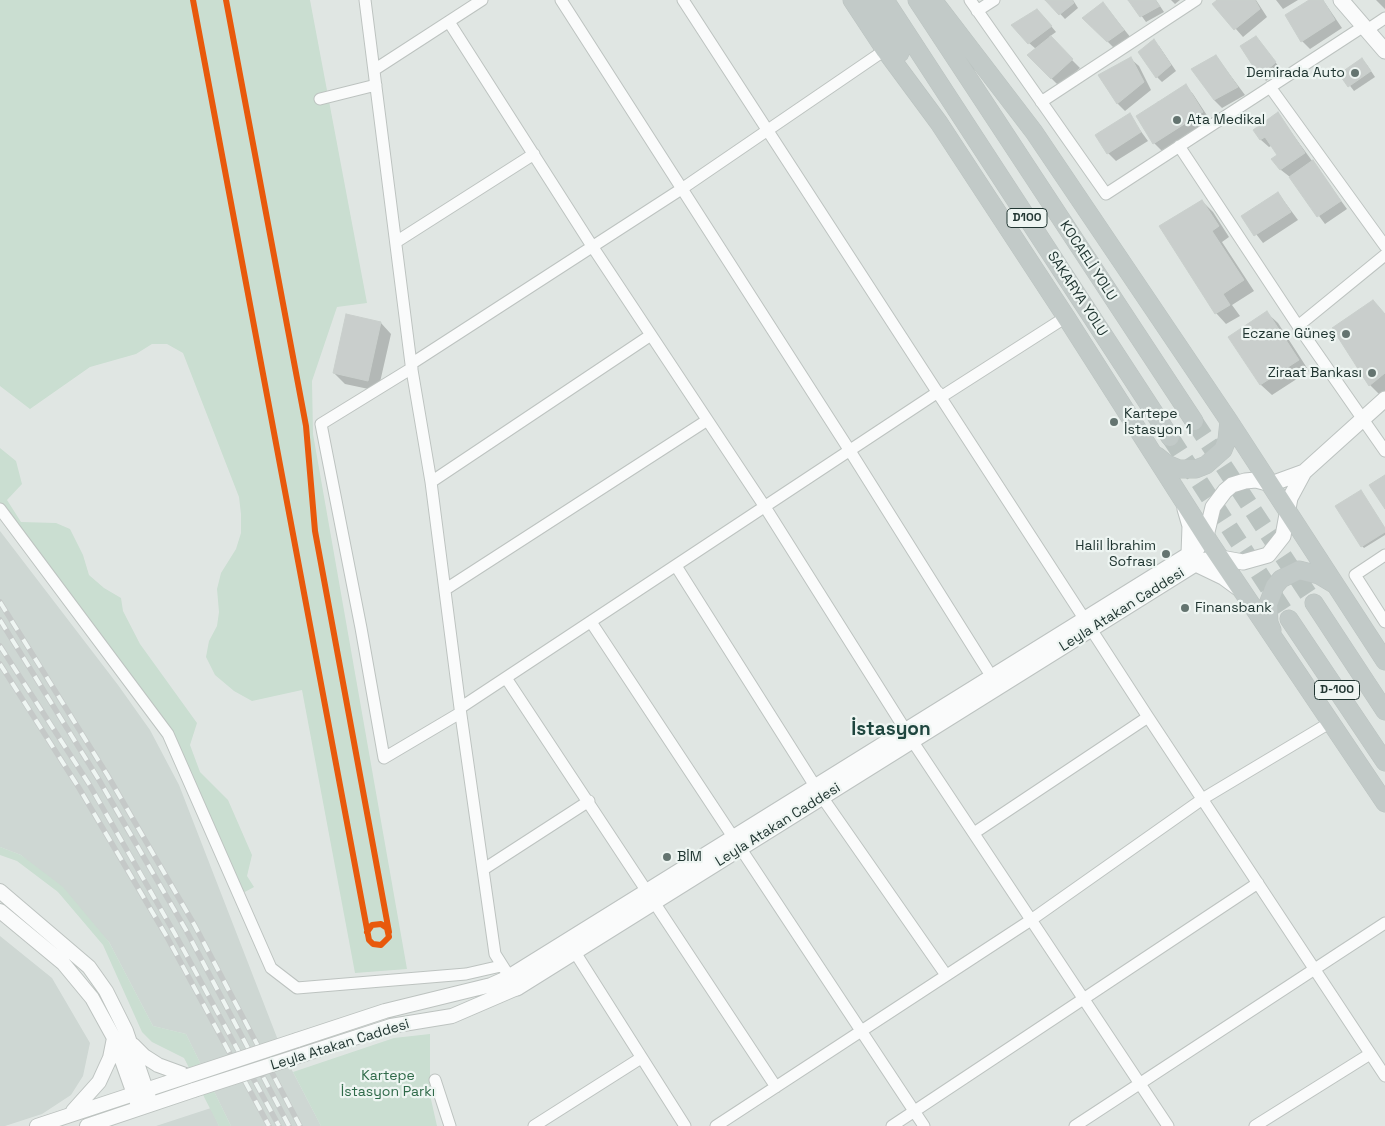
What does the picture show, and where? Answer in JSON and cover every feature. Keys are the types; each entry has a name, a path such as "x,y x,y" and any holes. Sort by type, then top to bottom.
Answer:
{"highway":[{"path":"852,0 885,50 938,123 1182,498 1198,553 1220,558 1385,803"},
{"path":"870,0 938,123"},
{"name":"SAKARYA YOLU","path":"885,0 1170,437"},
{"name":"KOCAELİ YOLU","path":"917,0 1194,421"},
{"path":"933,0 1034,132"},
{"path":"948,0 1034,132 1229,420 1385,660"},
{"path":"1153,453 1167,464 1179,469 1196,469 1206,465 1223,450 1227,440 1229,420"},
{"path":"1279,646 1268,623 1267,616 1270,595 1281,579 1300,570 1319,575 1337,586"},
{"name":"D-100","path":"1314,603 1385,711"},
{"name":"D-100","path":"1289,619 1385,762"}],"main road":[{"path":"1341,0 1385,50"},
{"path":"1198,553 1213,507 1225,491 1245,481 1256,480 1271,484 1304,472 1385,399"},
{"path":"1198,553 1243,562 1268,555 1283,536 1287,526 1287,509 1304,472"},
{"path":"1182,498 1198,553 1244,593"},
{"name":"Leyla Atakan Caddesi","path":"509,977 571,946 909,737 1198,553"}],"street":[{"path":"365,0 412,366 431,482 460,711 495,954 509,977"},
{"path":"374,70 482,0"},
{"path":"561,0 683,188 995,683"},
{"path":"683,0 1148,717 1204,798 1385,1076"},
{"path":"970,0 1106,194 1270,87 1385,18"},
{"path":"977,11 994,0"},
{"path":"1041,102 1196,0"},
{"path":"449,22 706,422 765,508 909,737 1168,1126"},
{"path":"885,50 683,188 321,424 384,758 460,711 506,678 850,451 1066,318"},
{"path":"320,99 376,85"},
{"path":"1270,87 1385,246"},
{"path":"1180,146 1298,326 1385,451"},
{"path":"396,242 534,154"},
{"path":"1298,326 1385,255"},
{"path":"431,482 651,335"},
{"path":"446,589 706,422"},
{"path":"0,510 168,734 271,968 297,988 466,974 509,977"},
{"path":"1385,555 1355,575 1385,622"},
{"path":"676,566 819,792 946,975"},
{"path":"591,622 924,1126"},
{"path":"506,678 776,1086"},
{"path":"974,833 1148,717"},
{"path":"716,1126 1031,920 1204,798 1331,722"},
{"path":"484,869 589,801"},
{"path":"892,1126 1258,883"},
{"path":"0,891 89,967 106,991 131,1043 140,1091"},
{"path":"0,911 74,975 92,998 114,1038 140,1091 145,1106"},
{"path":"1075,1126 1385,923"},
{"path":"571,946 685,1126"},
{"name":"Leyla Atakan Caddesi","path":"37,1126 385,1011 490,985 509,977"},
{"name":"Leyla Atakan Caddesi","path":"87,1126 391,1026 452,1016 509,977"},
{"path":"68,1115 99,1082 110,1058 114,1038"},
{"path":"131,1043 144,1056 158,1065 188,1076"},
{"path":"1255,1126 1370,1054"},
{"path":"534,1126 641,1058"},
{"path":"435,1080 450,1126"}],"shaded area":[{"path":"0,531 118,685 150,730 179,785 283,1053 321,1126 231,1126 186,1034 153,1026 109,942 21,855 0,847"},
{"path":"0,936 52,978 90,1043 83,1076 71,1095 42,1114 5,1126 0,1126"},
{"path":"211,1108 219,1126 156,1126"}],"green space":[{"path":"0,0 310,0 367,303 337,307 312,381 313,434 407,969 355,973 302,690 252,701 234,691 215,675 206,657 209,641 217,626 219,612 217,589 221,573 236,549 241,533 241,514 239,497 183,353 167,344 152,344 136,354 90,367 30,409 0,386"},
{"path":"0,448 16,461 22,484 7,500 21,522 56,523 70,529 83,555 89,575 104,588 121,598 123,611 140,644 197,723 190,745 200,772 228,800 252,855 247,876 254,887 243,893 174,733 0,505"},
{"path":"0,847 21,855 63,887 109,942 153,1026 186,1034 231,1126 219,1126 184,1058 152,1042 142,1032 103,945 58,892 17,861 0,855"},
{"name":"Kartepe İstasyon Parkı","path":"430,1034 430,1095 437,1126 321,1126 293,1072 394,1038"}],"building":[{"path":"1045,0 1072,0 1074,3 1059,15"},
{"path":"1128,0 1155,0 1160,6 1140,17"},
{"path":"1217,0 1255,0 1260,9 1234,30 1212,4"},
{"path":"1309,0 1323,0 1335,20 1301,42 1285,15"},
{"path":"1103,2 1124,30 1107,42 1082,18"},
{"path":"1037,9 1052,26 1028,44 1011,25"},
{"path":"1051,36 1073,59 1051,79 1027,55"},
{"path":"1256,36 1276,62 1260,77 1240,46"},
{"path":"1154,39 1171,65 1156,78 1138,52"},
{"path":"1216,55 1238,87 1214,100 1191,69"},
{"path":"1131,57 1144,82 1117,104 1098,75"},
{"name":"Demirada Auto","path":"1362,58 1371,71 1348,87 1339,74"},
{"path":"1186,84 1203,112 1175,130 1158,102"},
{"path":"1158,102 1175,130 1153,144 1136,116"},
{"path":"1278,112 1305,153 1280,170 1271,159 1277,155 1265,137 1260,140 1253,130"},
{"path":"1130,113 1141,132 1107,154 1095,135"},
{"path":"1313,160 1341,201 1317,217 1289,177"},
{"path":"1278,192 1291,212 1254,236 1241,216"},
{"path":"1202,200 1219,226 1212,231 1244,280 1223,294 1230,305 1215,314 1159,226"},
{"path":"1373,300 1385,314 1385,373 1369,386 1332,328"},
{"path":"1267,311 1299,360 1260,385 1228,337"},
{"path":"346,314 381,322 368,381 333,373"},
{"path":"1385,475 1385,509 1369,485"},
{"path":"1361,490 1385,528 1385,532 1361,547 1335,506"}],"tunnel":[{"path":"1194,421 1314,603"},
{"path":"1170,437 1289,619"}],"railway":[{"path":"0,602 108,776 195,926 300,1126"},
{"path":"0,620 99,780 186,930 289,1126"},
{"path":"0,646 89,784 175,934 279,1126"},
{"path":"0,664 79,788 167,937 269,1126"}],"cycle path":[{"path":"193,0 369,940 373,944 381,945 389,937 387,928 381,924 372,925 367,932"},
{"path":"226,0 306,426 315,531 389,932"}],"place":[{"name":"Demirada Auto","path":"1355,73"},
{"name":"Ata Medikal","path":"1177,120"},
{"name":"Eczane Güneş","path":"1346,334"},
{"name":"Ziraat Bankası","path":"1372,373"},
{"name":"Kartepe İstasyon 1","path":"1114,422"},
{"name":"Halil İbrahim Sofrası","path":"1166,554"},
{"name":"Finansbank","path":"1185,608"},
{"name":"BİM","path":"667,857"}],"district":[{"name":"İstasyon","path":"891,730"}]}
